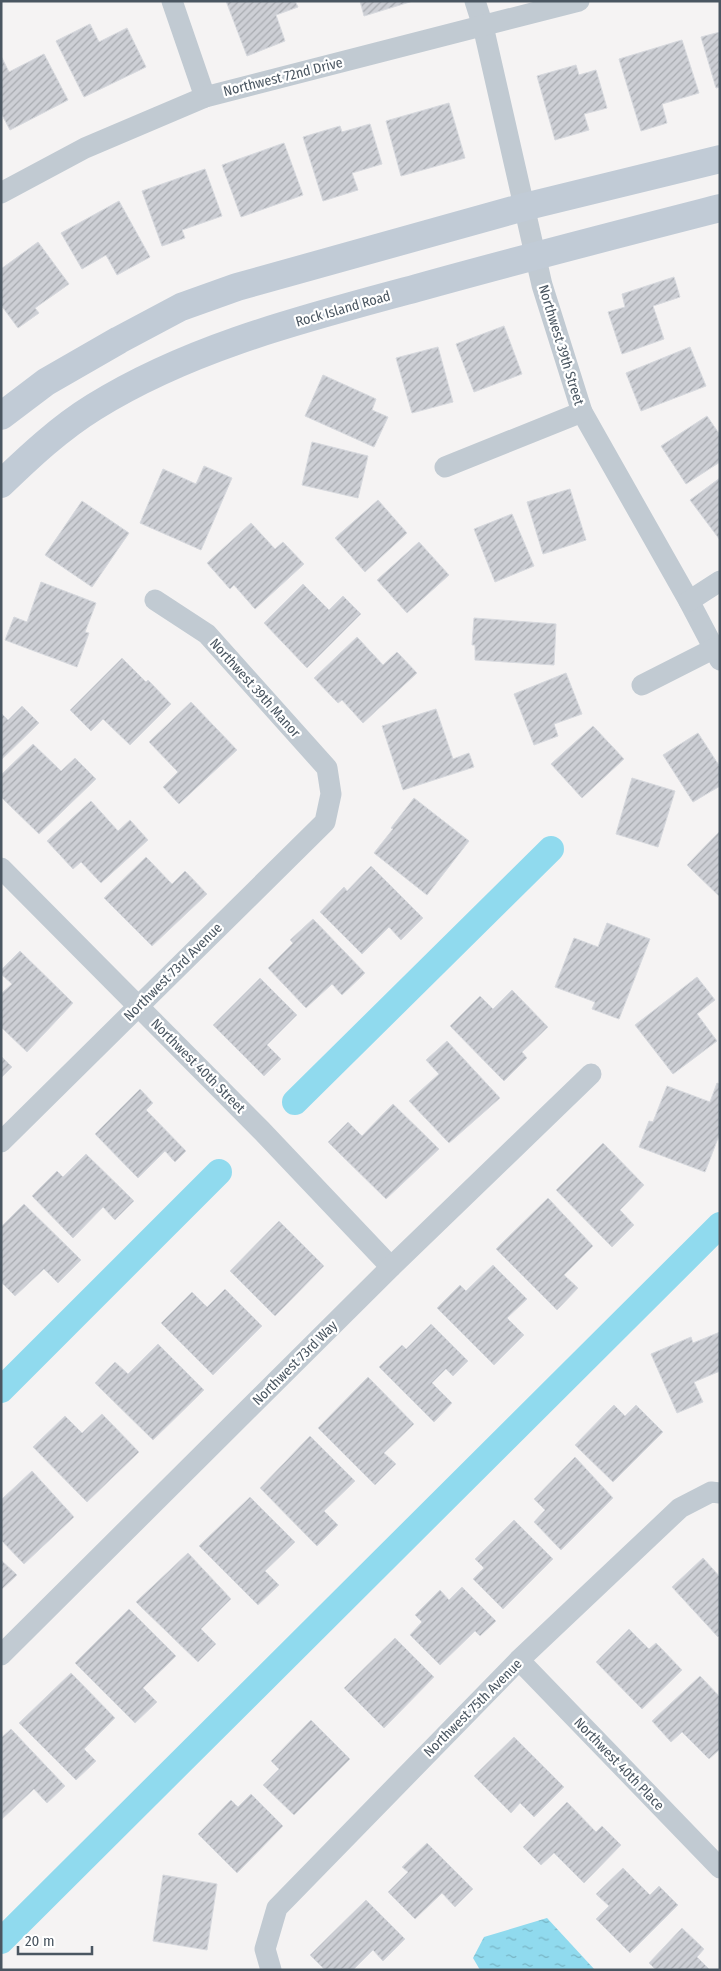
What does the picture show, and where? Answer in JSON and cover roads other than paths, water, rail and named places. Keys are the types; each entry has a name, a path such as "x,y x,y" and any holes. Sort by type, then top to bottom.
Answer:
{"main road":[{"path":"1,416 46,382 181,307 237,287 304,267 524,207 720,159"},
{"name":"Rock Island Road","path":"1,484 38,448 94,407 158,372 242,339 352,306 534,256 720,208"}],"street":[{"path":"172,1 205,97"},
{"name":"Northwest 39th Street","path":"475,1 534,256 582,412 689,601 717,655"},
{"name":"Northwest 72nd Drive","path":"1,193 85,148 205,97 579,1"},
{"path":"445,467 582,412"},
{"path":"689,601 720,581"},
{"name":"Northwest 39th Manor","path":"154,600 207,634 327,768 331,794"},
{"path":"642,685 717,655"},
{"name":"Northwest 73rd Avenue","path":"1,1142 325,822 331,794"},
{"name":"Northwest 40th Street","path":"1,868 262,1131 391,1267"},
{"name":"Northwest 73rd Way","path":"1,1655 391,1267 591,1074"},
{"name":"Northwest 75th Avenue","path":"271,1970 265,1949 277,1908 519,1660 680,1508 715,1492"},
{"name":"Northwest 40th Place","path":"519,1660 720,1868"}],"water":[{"path":"547,1918 595,1970 480,1970 473,1958 484,1937"}],"waterway":[{"path":"295,1102 551,849"},
{"path":"1,1390 219,1172"},
{"path":"1,1941 720,1225"}]}
